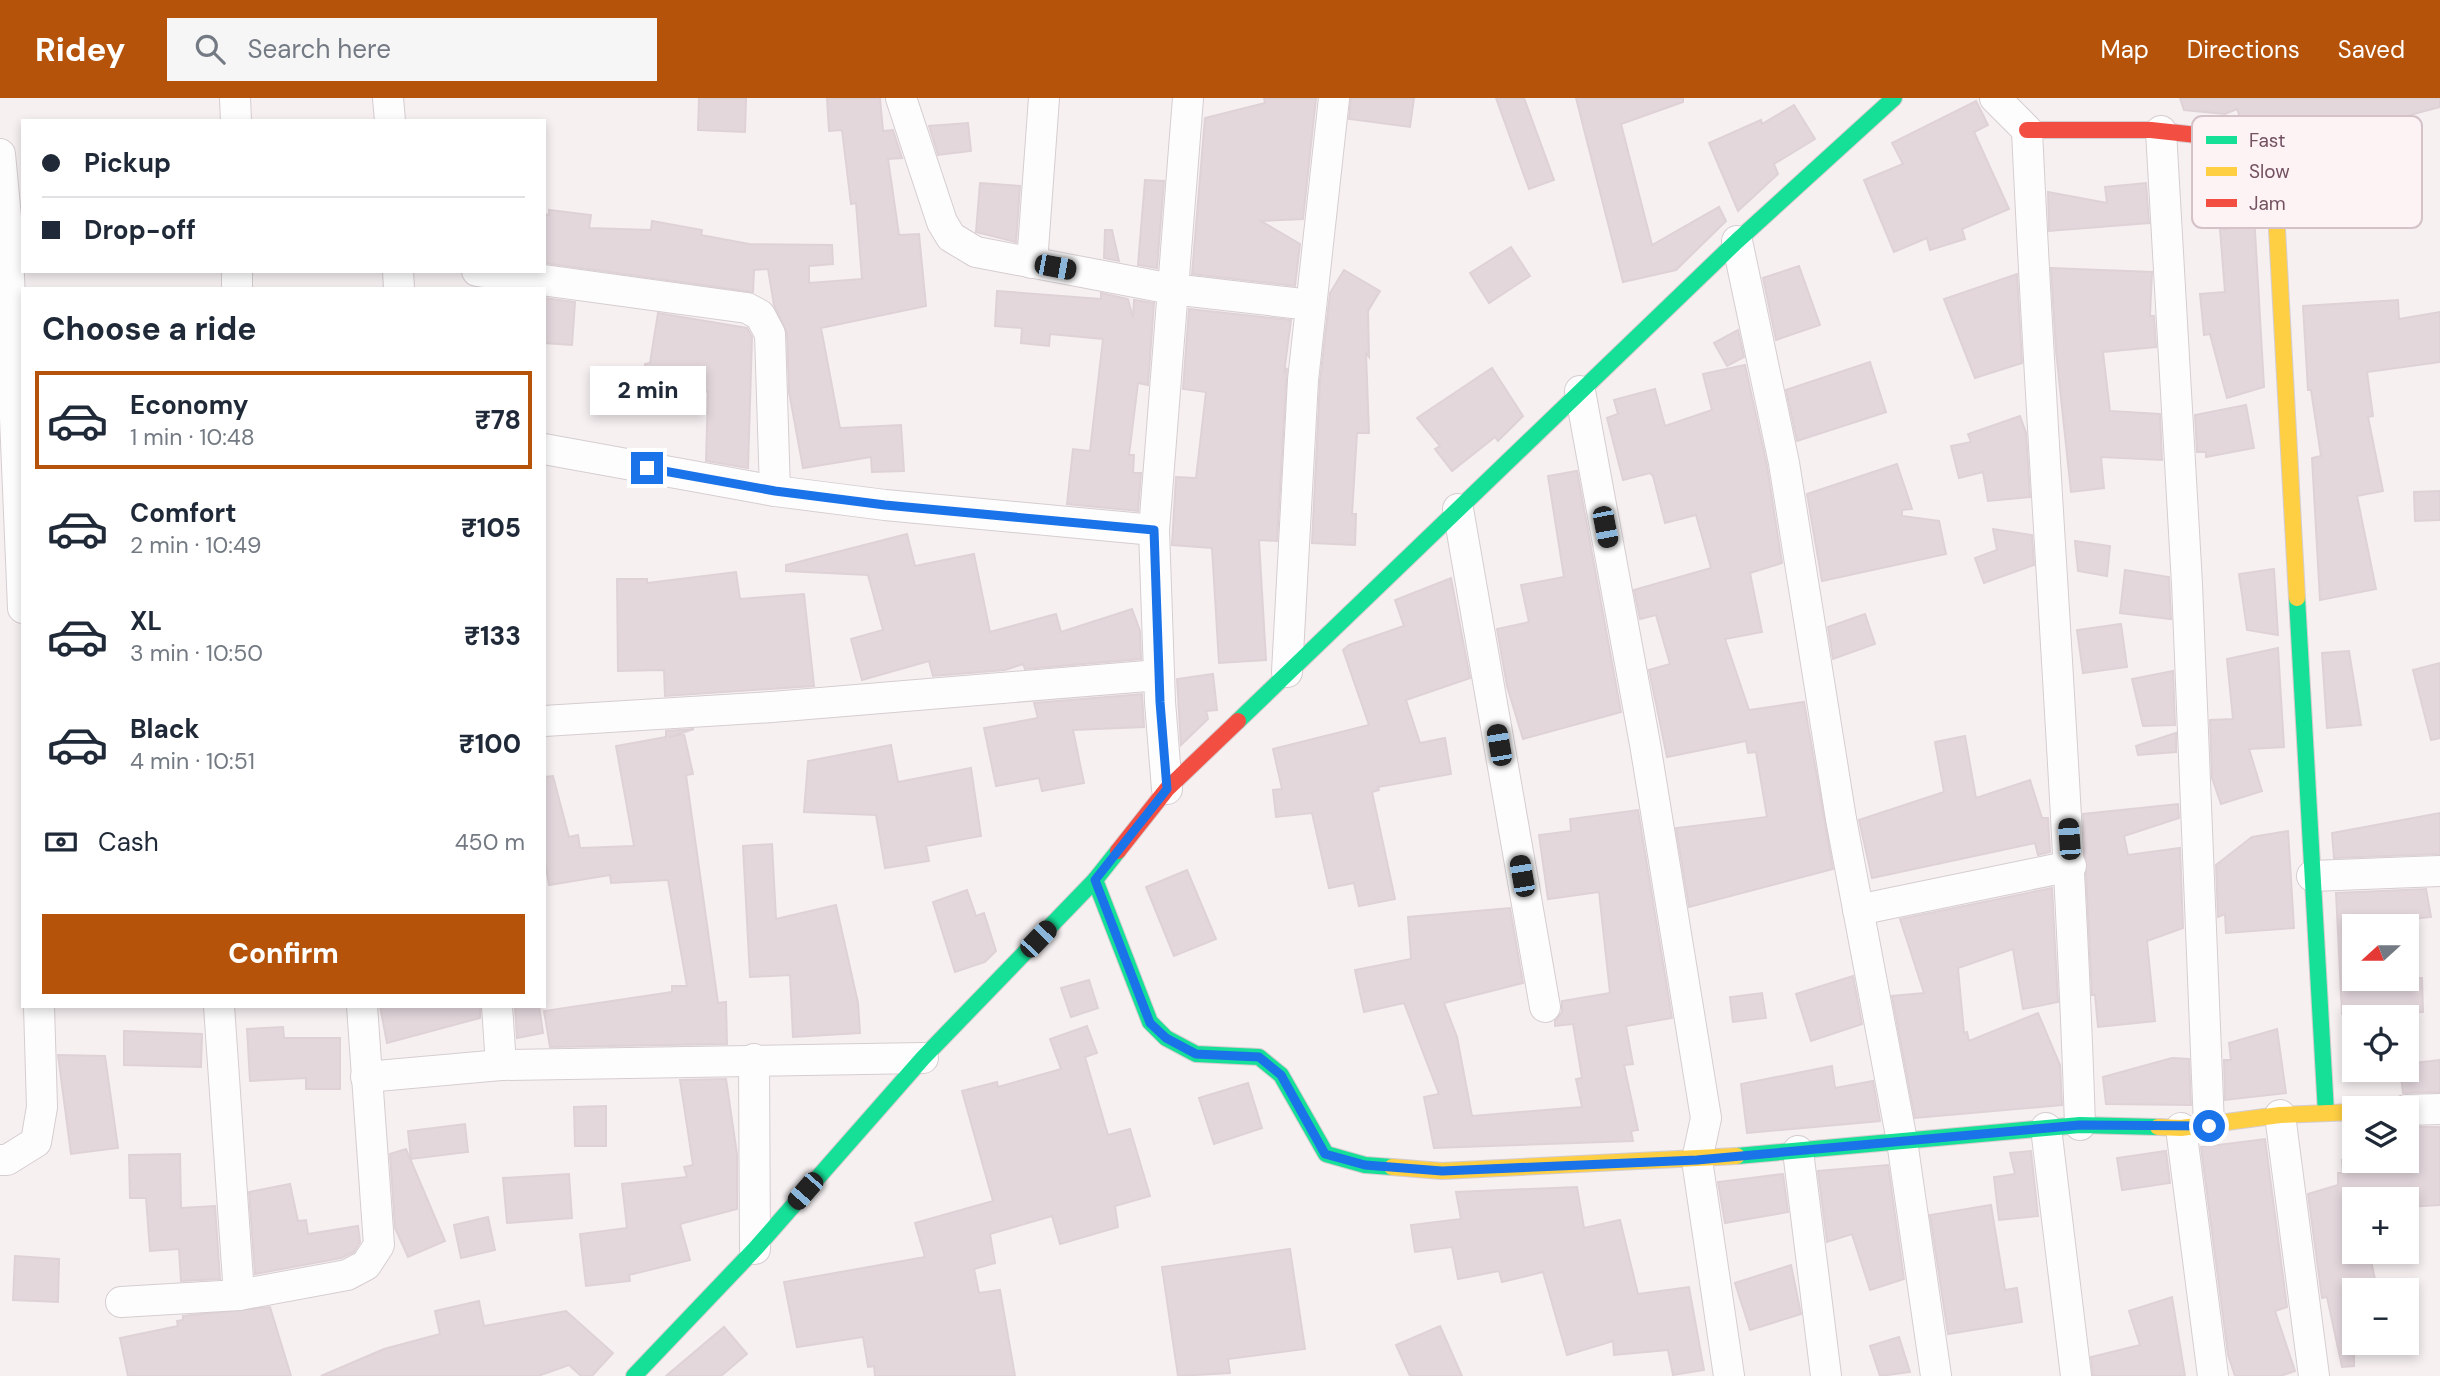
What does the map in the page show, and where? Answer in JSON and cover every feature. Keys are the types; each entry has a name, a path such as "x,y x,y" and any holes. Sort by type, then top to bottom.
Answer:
{"street":[{"path":"235,98 236,119"},
{"path":"388,98 390,119"},
{"path":"901,98 942,222 951,237 976,252 1172,289 1311,305"},
{"path":"1032,263 1044,98"},
{"path":"1167,789 1159,675 1154,530 1188,98"},
{"path":"1287,672 1303,380 1334,98"},
{"path":"634,1376 755,1249 923,1058 1095,880 1167,789 1737,241 1894,98"},
{"path":"1995,98 2027,130 2041,433 2071,866 2080,1125"},
{"path":"2027,130 2192,134"},
{"path":"2161,131 2187,584 2195,1127 2213,1376"},
{"path":"0,154 7,228 8,434 21,582"},
{"path":"2277,228 2326,1113"},
{"path":"1737,241 1784,463 1858,910 1902,1142 1936,1376"},
{"path":"492,273 747,308 760,315 771,334 775,491"},
{"path":"1580,391 1645,744 1706,1118 1697,1160 1729,1376"},
{"path":"546,449 775,491 885,505 1154,530"},
{"path":"1458,509 1545,1007"},
{"path":"546,721 772,707 1159,675"},
{"path":"1858,910 2071,866"},
{"path":"2312,876 2440,871"},
{"path":"1095,880 1150,1023 1166,1038 1196,1054 1259,1057 1281,1075 1325,1154 1365,1165 1442,1171 1697,1160 2080,1125 2195,1127 2280,1115 2342,1112"},
{"path":"0,1160 7,1160 36,1142 42,1107 39,1008"},
{"path":"219,1008 239,1295"},
{"path":"121,1302 239,1295 346,1275 366,1265 379,1245 362,1008"},
{"path":"497,1008 501,1065"},
{"path":"366,1077 501,1065 923,1058"},
{"path":"754,1059 755,1249"},
{"path":"2419,1110 2440,1109"},
{"path":"2280,1115 2314,1376"},
{"path":"2046,1128 2076,1376"},
{"path":"1798,1151 1826,1376"}],"building":[{"path":"699,98 746,98 745,132 698,130"},
{"path":"827,98 880,98 883,131 893,130 902,158 888,159 899,235 919,234 926,306 821,328 840,428 901,425 904,471 872,472 871,457 803,468 789,392 787,333 774,305 768,269 754,270 753,292 546,263 546,214 549,215 549,210 591,215 589,228 651,230 652,221 702,230 701,235 749,244 832,245 833,264 809,266 809,283 862,279 856,203 851,204 842,130 829,131"},
{"path":"1264,98 1316,98 1303,219 1261,221 1300,244 1295,286 1192,274 1205,118 1265,103"},
{"path":"1351,98 1414,98 1410,127 1349,119"},
{"path":"1496,98 1524,98 1554,180 1529,189"},
{"path":"1576,98 1683,98 1683,102 1621,124 1652,245 1719,207 1726,221 1676,270 1623,282"},
{"path":"2180,98 2440,98 2440,107 2406,116 2240,116 2237,109 2225,114 2184,110"},
{"path":"1976,101 1988,125 1974,132 2009,209 1962,229 1965,239 1930,250 1927,238 1894,252 1864,180 1903,164 1892,143"},
{"path":"1794,105 1815,139 1774,164 1778,174 1738,211 1709,143 1761,120 1762,124"},
{"path":"968,123 971,151 938,155 929,126"},
{"path":"1145,180 1164,181 1157,268 1138,265"},
{"path":"980,183 1020,186 1016,242 976,232"},
{"path":"2146,183 2149,223 2049,231 2048,192 2107,203 2105,187"},
{"path":"2255,228 2264,387 2227,398 2210,334 2204,335 2200,294 2225,292 2220,229"},
{"path":"1105,230 1112,230 1119,261 1104,258"},
{"path":"1511,247 1530,276 1489,303 1470,273"},
{"path":"1799,266 1820,325 1776,340 1763,278"},
{"path":"2051,268 2152,272 2150,316 2154,316 2156,347 2103,352 2110,411 2160,414 2162,460 2101,457 2104,488 2071,492 2056,351"},
{"path":"1344,270 1380,291 1368,311 1369,357 1366,353 1369,433 1357,433 1352,514 1356,514 1355,545 1312,543 1320,381 1330,293"},
{"path":"2017,274 2022,363 1975,378 1944,299"},
{"path":"997,291 1101,299 1101,293 1128,299 1133,318 1134,300 1154,303 1148,385 1138,383 1129,455 1134,455 1133,473 1141,473 1138,511 1067,504 1073,449 1090,451 1103,339 1050,334 1049,346 1021,343 1022,328 995,326"},
{"path":"546,298 575,302 572,345 546,343"},
{"path":"2398,300 2399,319 2440,312 2440,362 2367,372 2373,416 2368,417 2383,491 2357,496 2376,589 2320,600 2312,458 2321,456 2311,390 2308,390 2303,306"},
{"path":"1189,309 1291,320 1284,373 1287,368 1277,541 1259,540 1266,660 1219,663 1212,548 1172,545 1176,477 1196,478 1206,392 1183,389"},
{"path":"658,313 747,328 752,337 748,468 706,461 708,392 703,391 703,387 647,391 645,364 650,363"},
{"path":"1738,330 1744,357 1727,366 1714,343"},
{"path":"1870,362 1886,412 1797,441 1786,390"},
{"path":"1745,365 1767,466 1782,563 1750,573 1762,632 1725,639 1749,710 1804,702 1833,869 1689,907 1676,828 1767,817 1756,752 1748,753 1746,741 1667,757 1649,670 1670,664 1656,615 1640,619 1634,590 1711,568 1696,515 1665,523 1653,476 1650,473 1623,480 1607,418 1618,414 1614,400 1655,389 1665,426 1712,410 1703,374"},
{"path":"1492,368 1523,416 1498,441 1495,437 1452,471 1435,449 1440,446 1417,418"},
{"path":"2246,405 2254,448 2206,457 2206,452 2197,452 2195,415"},
{"path":"2020,416 2026,433 2030,497 1988,501 1983,472 1959,478 1951,446 1971,442 1968,434"},
{"path":"1897,464 1912,509 1902,510 1902,516 1939,521 1946,554 1822,581 1807,494"},
{"path":"1577,471 1621,712 1523,739 1507,686 1497,629 1529,622 1521,585 1564,577 1548,476"},
{"path":"2440,491 2440,520 2415,521 2414,492"},
{"path":"1993,529 2032,535 2034,565 1984,583 1975,558 1997,550"},
{"path":"907,534 915,566 974,554 990,632 1056,614 1061,632 1132,609 1140,631 1141,659 1025,669 1023,664 1005,670 933,676 929,661 862,680 851,639 883,630 868,575 786,571 786,565"},
{"path":"2075,541 2110,546 2107,576 2078,571"},
{"path":"2274,569 2278,635 2247,630 2239,574"},
{"path":"2125,570 2169,577 2171,619 2120,613"},
{"path":"736,572 740,599 804,594 814,686 665,696 664,670 618,671 617,579 647,579 647,583"},
{"path":"1451,578 1470,678 1406,700 1420,743 1445,738 1451,774 1378,787 1379,790 1372,792 1395,899 1359,906 1354,883 1329,888 1312,813 1276,817 1273,790 1282,789 1273,749 1369,725 1343,650 1349,645 1404,626 1395,600"},
{"path":"1865,614 1875,644 1833,659 1828,627"},
{"path":"2121,624 2127,667 2083,673 2077,630"},
{"path":"2278,648 2284,747 2249,749 2262,791 2221,804 2212,778 2210,720 2233,719 2227,659"},
{"path":"2349,651 2361,725 2327,728 2322,653"},
{"path":"2440,663 2440,738 2431,740 2413,670"},
{"path":"2173,671 2175,725 2143,726 2132,679"},
{"path":"1213,674 1217,710 1206,711 1208,719 1181,745 1177,679"},
{"path":"1142,694 1144,727 1073,730 1084,783 1042,791 1039,778 996,786 984,728 1038,718 1034,703"},
{"path":"694,729 669,737 684,734 693,774 686,775 718,1003 726,1002 727,1044 550,1047 544,1011 672,992 672,986 687,986 668,880 611,883 610,875 549,885 546,867 546,777 553,776 569,837 578,835 580,848 634,846 616,746 666,737 666,731"},
{"path":"2176,733 2176,752 2138,755 2136,746"},
{"path":"1965,736 1976,798 2030,780 2042,818 2048,818 2050,852 2038,855 2035,843 1872,878 1859,820 1944,792 1935,742"},
{"path":"891,745 898,782 971,768 981,836 926,846 929,861 885,868 876,815 804,812 808,761"},
{"path":"2178,804 2179,818 2124,836 2128,855 2180,848 2183,928 2147,941 2155,1021 2098,1027 2095,995 2092,995 2083,814"},
{"path":"1638,810 1672,1018 1626,1026 1633,1064 1624,1065 1638,1130 1631,1131 1633,1141 1434,1148 1424,1097 1439,1094 1404,1003 1364,1012 1355,970 1411,959 1408,917 1510,908 1523,983 1444,1003 1457,1037 1472,1116 1582,1107 1576,1079 1582,1078 1573,1024 1555,1026 1555,1021 1562,1012 1562,1001 1610,993 1599,892 1548,899 1539,835 1571,831 1570,819"},
{"path":"2440,813 2440,854 2334,858 2332,833"},
{"path":"2288,831 2294,928 2226,933 2225,914 2218,917 2216,865 2252,837"},
{"path":"772,844 776,919 836,905 858,1003 860,1033 793,1037 790,975 750,977 743,846"},
{"path":"1187,870 1216,939 1174,956 1146,887"},
{"path":"2052,888 2058,1002 2023,1009 2013,949 1958,968 1964,1033 1967,1032 1969,1041 2038,1013 2060,1065 2062,1105 1915,1118 1892,996 1924,993 1900,919"},
{"path":"2426,889 2431,917 2419,918 2419,914 2342,914 2342,991 2419,991 2419,978 2422,978 2423,1012 2419,1012 2419,1005 2342,1005 2342,1014 2336,893"},
{"path":"967,890 976,916 984,913 996,951 985,962 955,972 933,902"},
{"path":"1853,976 1862,1024 1811,1041 1796,994"},
{"path":"1089,980 1098,1008 1071,1017 1061,988"},
{"path":"1762,993 1766,1018 1733,1022 1730,997"},
{"path":"380,1008 480,1008 480,1018 387,1043"},
{"path":"515,1008 539,1008 543,1033 517,1038"},
{"path":"1087,1026 1097,1053 1085,1057 1108,1135 1130,1129 1150,1196 1115,1206 1118,1227 1060,1244 1052,1216 990,1234 995,1263 974,1269 979,1293 1000,1290 1015,1376 875,1376 874,1366 868,1367 863,1337 797,1347 784,1282 925,1257 915,1223 993,1201 962,1091 997,1082 998,1087 1061,1069 1050,1039"},
{"path":"283,1027 284,1038 340,1038 340,1089 306,1089 306,1078 250,1081 247,1029"},
{"path":"2277,1029 2286,1093 2225,1100 2224,1060 2231,1060 2229,1043"},
{"path":"124,1031 202,1034 201,1067 124,1065"},
{"path":"58,1055 105,1056 118,1148 71,1154"},
{"path":"2172,1058 2189,1059 2191,1105 2106,1104 2103,1077"},
{"path":"2440,1060 2440,1092 2403,1093 2402,1082 2419,1082 2419,1062"},
{"path":"1832,1066 1835,1088 1873,1081 1880,1121 1747,1133 1741,1084"},
{"path":"726,1079 737,1154 737,1209 680,1224 690,1260 629,1275 630,1281 586,1286 580,1234 627,1228 622,1184 687,1177 684,1167 693,1165 680,1080"},
{"path":"1248,1083 1262,1128 1214,1144 1199,1098"},
{"path":"606,1106 606,1146 575,1146 574,1107"},
{"path":"465,1124 468,1152 411,1159 408,1131"},
{"path":"2419,1127 2440,1127 2440,1205 2419,1206 2419,1187 2342,1187 2342,1264 2372,1264 2375,1278 2342,1278 2342,1355 2354,1355 2354,1366 2342,1367 2327,1297 2322,1298 2308,1194 2338,1185 2338,1173 2419,1173"},
{"path":"2265,1139 2287,1307 2275,1311 2295,1371 2280,1376 2235,1376 2228,1355 2201,1147"},
{"path":"406,1149 445,1241 408,1257 395,1228 390,1154"},
{"path":"2031,1151 2038,1216 1999,1220 1994,1177 2015,1174 2010,1153"},
{"path":"2166,1151 2170,1183 2122,1190 2117,1158"},
{"path":"180,1154 181,1208 215,1206 220,1279 181,1281 179,1249 150,1251 146,1198 130,1198 129,1155"},
{"path":"1888,1165 1904,1279 1870,1290 1852,1234 1827,1242 1818,1171"},
{"path":"569,1174 572,1218 507,1223 503,1178"},
{"path":"1783,1174 1788,1212 1725,1223 1718,1182"},
{"path":"290,1184 298,1221 306,1220 308,1234 358,1226 360,1242 354,1252 341,1258 255,1274 249,1192"},
{"path":"1577,1187 1584,1228 1620,1220 1638,1294 1689,1287 1704,1370 1673,1375 1668,1350 1614,1355 1613,1341 1567,1355 1543,1272 1502,1282 1499,1271 1458,1279 1452,1247 1415,1252 1411,1225 1461,1219 1456,1192"},
{"path":"1991,1205 2005,1290 2017,1288 2022,1322 1948,1334 1930,1215"},
{"path":"488,1217 495,1250 461,1258 454,1225"},
{"path":"1290,1249 1305,1349 1228,1359 1230,1373 1178,1376 1162,1267"},
{"path":"15,1256 59,1259 58,1302 13,1300"},
{"path":"1791,1265 1801,1314 1750,1330 1735,1283"},
{"path":"2172,1297 2185,1376 2093,1376 2091,1357 2140,1345 2129,1311"},
{"path":"479,1301 484,1326 566,1311 613,1353 592,1376 581,1376 569,1365 538,1376 321,1376 384,1349 440,1334 435,1311"},
{"path":"270,1307 291,1376 128,1376 120,1338 178,1326 177,1321 183,1320 183,1316"},
{"path":"1440,1326 1462,1376 1410,1376 1396,1345"},
{"path":"724,1327 747,1354 721,1376 666,1376"},
{"path":"1899,1337 1910,1372 1880,1376 1870,1346"}],"traffic: fast":[{"path":"1238,721 1737,241 1894,98"},
{"path":"2297,598 2326,1113"},
{"path":"634,1376 755,1249 923,1058 1095,880 1118,851"},
{"path":"1095,880 1150,1022 1166,1038 1196,1054 1259,1057 1281,1075 1326,1154 1365,1165 1392,1167"},
{"path":"1737,1156 2080,1125 2158,1127"}],"traffic: slow":[{"path":"2277,228 2297,598"},
{"path":"2158,1127 2181,1128 2280,1115 2342,1112"},
{"path":"1392,1167 1442,1171 1737,1156"}],"traffic: jam":[{"path":"2027,130 2151,130 2192,134"},
{"path":"1118,851 1167,789 1238,721"}],"route":[{"path":"647,468 775,491 885,505 1154,530 1160,702 1167,789 1095,880 1150,1023 1166,1038 1196,1054 1259,1057 1281,1075 1325,1154 1365,1165 1442,1171 1697,1160 2080,1125 2181,1128 2209,1126"}]}
